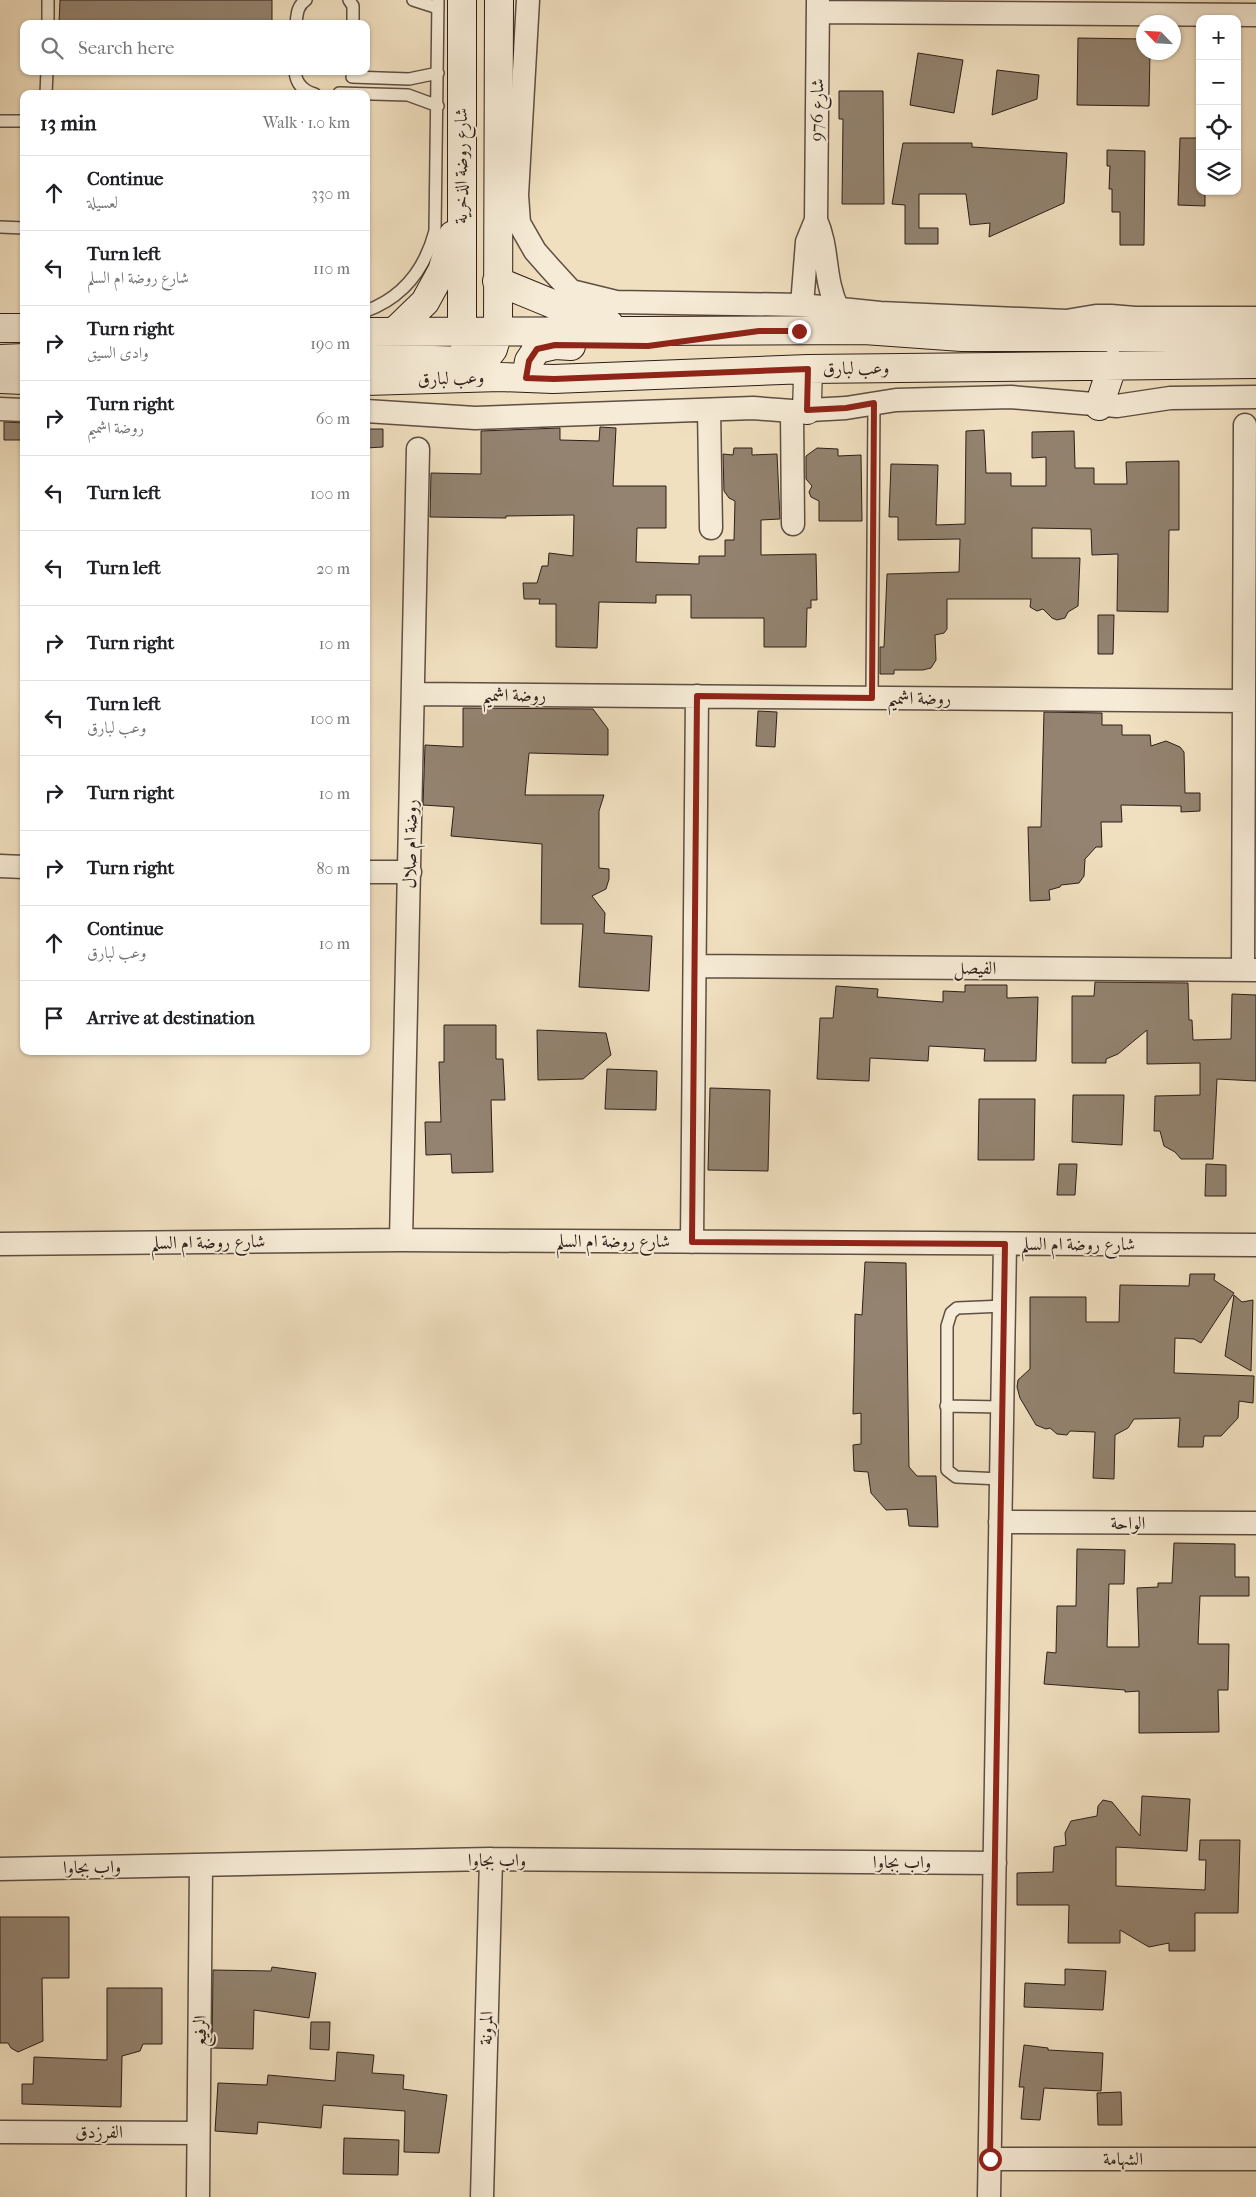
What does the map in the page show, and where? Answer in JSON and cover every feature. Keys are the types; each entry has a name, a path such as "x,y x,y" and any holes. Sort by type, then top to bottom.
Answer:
{"street":[{"name":"شارع روضة الذخرية","path":"498,332 499,0"},
{"path":"528,0 518,168 519,222 536,251 571,291 616,302 802,305 880,313 1066,322 1096,316 1126,327 1256,318"},
{"name":"شارع روضة الذخرية","path":"446,3 461,199 462,332"},
{"path":"818,6 1088,7 1256,15"},
{"name":"شارع 976","path":"818,6 816,220 823,240 828,282 838,309"},
{"path":"380,332 425,302 442,271 453,236 461,199"},
{"name":"شارع 976","path":"802,305 807,242 816,220"},
{"path":"497,281 587,318 640,332"},
{"name":"وعب لبارق","path":"380,332 864,330 962,337 1126,327 1256,337"},
{"path":"462,332 465,343 480,359 516,378 537,349 555,345 648,346 759,331"},
{"path":"370,358 480,359 487,357 494,349 498,332"},
{"path":"0,359 20,358"},
{"path":"1100,406 1113,364"},
{"name":"وعب لبارق","path":"370,381 554,379 808,369 1113,364 1256,364"},
{"path":"793,524 800,410 808,369"},
{"path":"0,379 20,380"},
{"path":"370,412 483,417 753,408 800,410 846,408 896,400 1011,397 1100,406 1128,406 1170,398 1256,397"},
{"path":"1229,397 1234,413 1251,419 1244,701 1250,970"},
{"path":"0,409 20,410"},
{"path":"709,410 711,528"},
{"path":"405,414 410,432 418,449 429,434 435,416"},
{"name":"روضة ام صلال","path":"401,1240 418,449"},
{"name":"روضة اشميم","path":"413,694 1244,701"},
{"path":"692,1242 697,696"},
{"path":"0,866 20,867"},
{"path":"370,872 410,872"},
{"name":"الفيصل","path":"695,966 1250,970"},
{"name":"شارع روضة ام السلم","path":"0,1244 401,1240 1256,1245"},
{"path":"989,2197 1005,1244"},
{"name":"الواحة","path":"1000,1522 1256,1523"},
{"name":"واب بجاوا","path":"0,1869 491,1860 994,1863"},
{"name":"المرونة","path":"482,2197 491,1860"},
{"name":"الرفيع","path":"198,2197 201,1865"},
{"name":"الفرزدق","path":"0,2132 198,2133"},
{"name":"الشهامة","path":"990,2159 1256,2159"}],"lane":[{"path":"48,0 48,20"},
{"path":"296,20 297,11 306,0"},
{"path":"348,0 352,6 353,20"},
{"path":"370,309 391,299 404,289 415,276 431,247 436,214 438,73 446,3 413,0"},
{"path":"363,75 409,79 438,73"},
{"path":"46,90 47,75"},
{"path":"296,75 299,85 304,90"},
{"path":"343,90 352,75"},
{"path":"370,94 408,95 438,106"},
{"path":"0,121 20,121"},
{"path":"0,227 20,228"},
{"path":"872,698 874,403"},
{"path":"1001,1479 956,1477 947,1470 947,1326 951,1312 957,1308 964,1306 1004,1306"},
{"path":"946,1406 1002,1408"}],"building":[{"path":"60,0 272,0 272,20 59,20"},
{"path":"1078,38 1136,39 1136,60 1150,60 1149,106 1077,105"},
{"path":"918,53 963,60 954,113 910,105"},
{"path":"997,70 1039,75 1037,99 992,115"},
{"path":"839,91 883,91 884,204 842,204 843,119 839,119"},
{"path":"1180,138 1196,138 1196,195 1205,195 1205,206 1178,205"},
{"path":"903,143 972,143 972,147 1067,153 1064,203 989,237 990,223 970,225 966,194 919,194 919,228 938,228 938,244 905,244 905,205 892,204"},
{"path":"1107,150 1145,151 1144,245 1120,245 1120,212 1112,212 1112,189 1109,189 1110,166 1107,166"},
{"path":"4,422 20,423 20,440 4,440"},
{"path":"600,427 616,428 613,486 666,486 666,528 637,528 636,562 699,564 699,556 725,556 725,540 734,540 735,501 729,498 724,491 723,454 733,455 734,448 752,448 752,455 777,454 780,519 761,520 761,555 816,554 817,600 811,600 811,608 807,608 806,647 764,647 764,618 691,618 691,595 656,595 656,603 599,602 597,648 556,647 556,604 539,604 540,599 524,599 523,583 537,583 542,566 548,566 549,553 573,556 574,515 506,516 506,518 430,517 431,473 481,474 481,431 560,428 560,440 599,441"},
{"path":"370,429 383,429 383,447 370,448"},
{"path":"984,430 986,473 1011,473 1011,486 1046,486 1046,457 1032,458 1032,432 1074,431 1075,468 1094,468 1094,484 1127,484 1126,462 1179,461 1179,530 1169,530 1168,612 1117,611 1118,554 1092,555 1091,529 1032,528 1032,558 1080,558 1078,606 1068,612 1065,618 1057,620 1052,618 1043,609 1037,611 1030,607 1031,599 947,599 947,629 944,633 935,635 936,660 931,668 923,670 894,670 894,674 880,674 880,647 884,647 887,574 959,572 960,539 898,540 898,517 889,517 891,464 938,465 936,525 965,524 966,431"},
{"path":"817,448 838,449 838,456 861,455 862,521 819,521 819,501 811,497 809,492 812,486 806,479 806,456"},
{"path":"1098,615 1114,615 1113,654 1098,654"},
{"path":"463,708 593,709 608,729 608,755 529,753 525,795 604,795 599,811 599,868 609,869 609,879 606,889 592,896 605,913 604,933 652,936 649,991 579,987 583,924 541,924 542,844 451,836 454,807 423,805 425,745 463,747"},
{"path":"758,711 777,712 775,747 756,746"},
{"path":"1044,712 1102,713 1102,725 1122,725 1122,735 1150,735 1151,746 1166,741 1180,747 1184,752 1185,793 1200,793 1200,811 1181,812 1181,806 1121,805 1122,822 1101,822 1102,847 1096,847 1085,859 1084,876 1079,883 1061,885 1049,890 1050,900 1030,901 1028,827 1041,827"},
{"path":"1095,982 1188,983 1189,1020 1192,1020 1193,1040 1231,1039 1232,994 1256,995 1256,1081 1217,1079 1213,1159 1181,1159 1175,1152 1164,1146 1160,1131 1154,1131 1155,1096 1200,1095 1200,1063 1147,1064 1147,1030 1118,1054 1106,1059 1106,1063 1072,1063 1072,996 1094,996"},
{"path":"965,985 1007,985 1007,998 1038,997 1036,1061 984,1061 985,1049 929,1046 928,1061 870,1058 869,1081 817,1079 820,1018 833,1018 836,986 878,989 877,997 943,1002 943,991 965,992"},
{"path":"444,1025 496,1025 496,1059 503,1059 505,1100 491,1100 493,1172 452,1173 451,1154 426,1155 425,1122 441,1122 439,1062 444,1062"},
{"path":"537,1030 606,1033 611,1055 583,1079 538,1080"},
{"path":"607,1069 657,1071 656,1110 605,1109"},
{"path":"710,1088 770,1090 768,1171 708,1170"},
{"path":"1073,1095 1124,1095 1122,1145 1072,1142"},
{"path":"979,1099 1035,1099 1034,1160 978,1160"},
{"path":"1059,1164 1077,1164 1075,1195 1057,1195"},
{"path":"1206,1164 1226,1165 1226,1196 1205,1196"},
{"path":"865,1262 906,1263 909,1467 917,1476 936,1476 938,1527 909,1526 907,1509 886,1510 871,1493 868,1472 854,1471 853,1445 861,1444 861,1413 853,1414 855,1314 862,1315"},
{"path":"1190,1274 1215,1274 1214,1280 1234,1293 1201,1343 1194,1339 1175,1338 1174,1373 1254,1376 1253,1403 1239,1401 1238,1418 1221,1436 1204,1436 1203,1447 1178,1447 1180,1418 1134,1419 1128,1428 1115,1435 1114,1479 1093,1478 1095,1432 1070,1431 1067,1435 1057,1434 1050,1428 1046,1429 1036,1425 1020,1398 1017,1387 1018,1380 1030,1369 1030,1297 1086,1297 1086,1322 1119,1322 1120,1285 1189,1286"},
{"path":"1234,1295 1242,1302 1253,1300 1251,1371 1225,1356"},
{"path":"1174,1543 1235,1544 1235,1577 1249,1577 1249,1596 1200,1596 1198,1644 1229,1644 1228,1690 1218,1690 1219,1732 1139,1733 1139,1691 1125,1692 1125,1690 1044,1684 1047,1652 1056,1653 1057,1606 1076,1606 1077,1549 1125,1550 1124,1584 1109,1584 1107,1647 1139,1647 1137,1588 1158,1587 1158,1583 1172,1583"},
{"path":"1142,1796 1190,1799 1187,1851 1116,1847 1116,1886 1205,1890 1206,1860 1199,1860 1200,1840 1240,1840 1238,1913 1195,1913 1195,1951 1169,1951 1169,1943 1149,1947 1120,1930 1120,1943 1068,1943 1069,1905 1017,1905 1017,1873 1053,1872 1054,1847 1066,1845 1065,1833 1071,1821 1097,1816 1098,1806 1103,1800 1112,1802 1140,1836"},
{"path":"0,1917 69,1917 69,1978 42,1978 43,2041 18,2052 11,2048 8,2043 0,2043"},
{"path":"272,1967 316,1973 309,2018 254,2010 253,2049 212,2048 213,1970 271,1971"},
{"path":"1065,1969 1106,1971 1103,2010 1024,2007 1025,1983 1065,1985"},
{"path":"107,1988 162,1988 162,2044 143,2044 140,2051 122,2056 121,2107 22,2104 22,2084 33,2084 34,2057 107,2060"},
{"path":"311,2022 330,2022 329,2050 310,2049"},
{"path":"1024,2045 1048,2048 1048,2050 1103,2053 1101,2091 1044,2088 1040,2120 1021,2119 1024,2087 1019,2087"},
{"path":"337,2052 374,2055 372,2073 404,2075 403,2089 447,2095 439,2153 404,2152 405,2111 323,2105 321,2128 258,2122 257,2134 215,2131 218,2083 267,2085 268,2075 335,2081"},
{"path":"1121,2092 1122,2125 1098,2125 1097,2093"},
{"path":"344,2138 399,2140 398,2175 343,2174"}],"route":[{"path":"799,331 759,331 648,346 585,347 555,345 537,349 529,361 526,378 586,378 808,369 807,410 846,408 874,403 872,698 697,696 692,1242 1005,1244 990,2159"}]}
